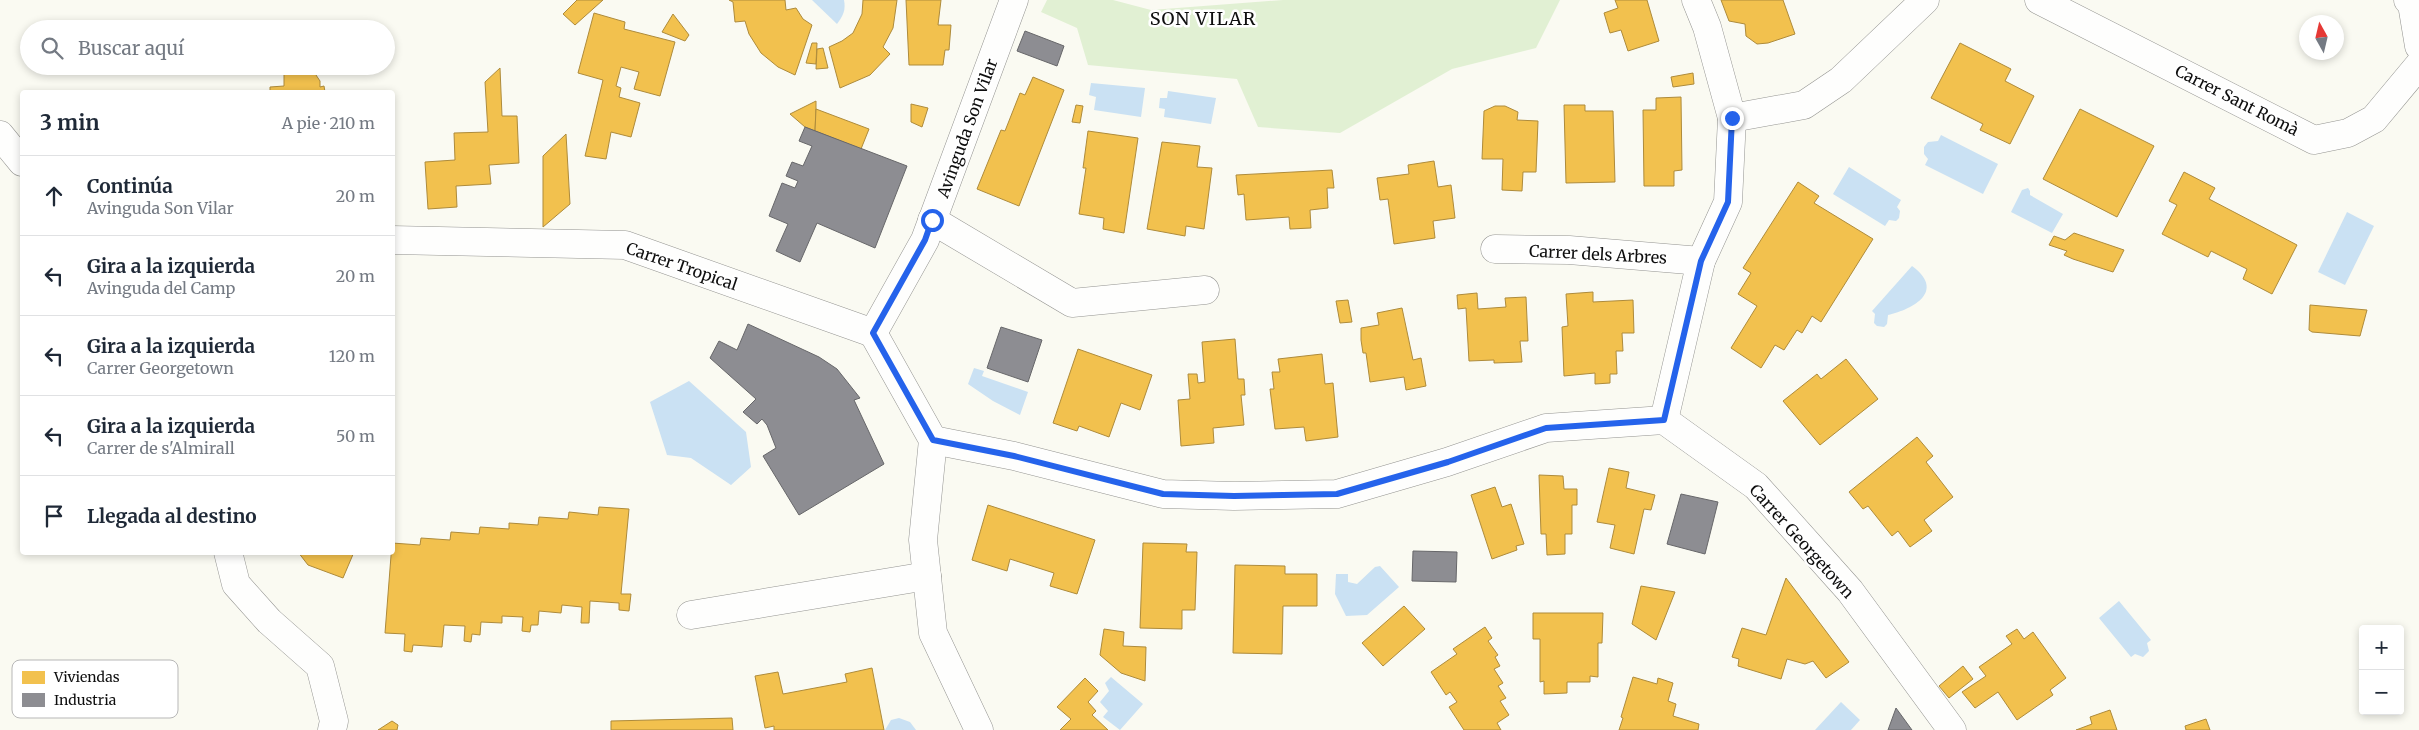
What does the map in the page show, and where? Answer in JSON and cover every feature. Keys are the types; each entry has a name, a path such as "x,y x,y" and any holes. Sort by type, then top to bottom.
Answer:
{"street":[{"name":"Avinguda Son Vilar","path":"873,333 925,240 1014,0"},
{"path":"933,440 1014,456 1163,494 1234,496 1337,494 1448,462 1546,428 1664,420 1701,261 1728,202 1732,118 1708,27 1696,0"},
{"path":"1732,118 1804,105 1841,80 1925,0"},
{"name":"Carrer Sant Romà","path":"2039,0 2314,140 2348,133 2374,119 2419,65"},
{"path":"2408,0 2412,4 2419,46"},
{"path":"0,135 20,160"},
{"path":"932,220 1072,303 1205,290"},
{"name":"Carrer Tropical","path":"395,240 625,245 873,333"},
{"name":"Carrer dels Arbres","path":"1495,249 1569,250 1701,261"},
{"path":"873,333 933,440 923,540 933,633 979,730"},
{"name":"Carrer Georgetown","path":"1664,420 1756,486 1850,591 1952,730"},
{"path":"229,555 236,584 269,621 320,666 334,721 332,730"},
{"path":"691,615 927,576"}],"green space":[{"path":"1047,0 1113,0 1151,10 1283,0 1560,0 1536,48 1452,69 1340,133 1258,127 1237,79 1088,65 1077,28 1041,12"}],"water":[{"path":"812,0 844,0 844,13 837,24"},
{"path":"1091,83 1145,88 1141,117 1094,110 1096,97 1089,95"},
{"path":"1168,91 1216,98 1211,124 1164,117 1165,109 1159,108 1160,98 1167,98"},
{"path":"1941,135 1998,164 1983,194 1925,165 1928,159 1924,154 1924,147 1928,142 1938,141"},
{"path":"1849,167 1901,200 1897,207 1900,211 1899,218 1896,221 1889,220 1885,226 1833,194"},
{"path":"2028,188 2030,195 2063,214 2052,233 2011,212 2022,190"},
{"path":"2347,212 2374,226 2345,285 2318,272"},
{"path":"1912,266 1922,275 1926,283 1926,291 1922,298 1908,308 1888,315 1887,324 1884,327 1877,326 1874,323 1875,314 1872,311"},
{"path":"974,368 984,371 982,376 1028,392 1020,415 993,401 968,384"},
{"path":"689,381 746,432 751,467 731,485 691,458 667,455 650,402"},
{"path":"1380,566 1399,587 1367,615 1346,616 1335,594 1336,574 1348,574 1348,582 1357,584 1375,567"},
{"path":"2119,601 2151,640 2147,643 2149,651 2143,657 2135,654 2131,657 2099,618"},
{"path":"1111,677 1143,704 1120,730 1103,717 1108,711 1100,702 1109,691 1105,683"},
{"path":"1841,702 1860,720 1851,730 1815,730"},
{"path":"899,718 910,722 916,730 885,730 891,720"}],"building: Viviendas":[{"path":"577,0 603,0 575,25 563,14"},
{"path":"729,0 785,0 786,10 796,8 803,19 812,25 795,75 778,67 761,53 749,34 745,21 735,22 733,2"},
{"path":"863,0 897,0 893,28 883,47 890,54 870,75 840,88 829,47 853,33 862,14"},
{"path":"906,0 941,0 938,25 951,25 949,50 945,50 943,65 909,65"},
{"path":"1615,0 1647,0 1659,41 1628,51 1621,30 1610,33 1604,13 1618,8"},
{"path":"1721,0 1783,0 1795,34 1768,43 1757,44 1746,36 1745,24 1729,21"},
{"path":"594,13 625,22 624,29 675,42 660,96 634,89 639,72 621,67 616,86 621,88 619,97 640,103 631,137 611,132 606,159 585,156 603,80 578,73"},
{"path":"673,14 689,35 685,41 662,32"},
{"path":"812,43 817,43 816,64 806,63"},
{"path":"1960,43 2011,69 2005,81 2034,96 2010,144 1980,130 1983,124 1931,98"},
{"path":"823,48 828,68 816,69 817,49"},
{"path":"500,68 502,116 517,116 519,163 489,165 491,184 456,186 457,207 428,209 425,162 455,160 454,133 488,132 485,82"},
{"path":"1693,73 1694,84 1673,87 1671,77"},
{"path":"284,75 316,75 320,81 320,87 324,86 325,90 270,90 270,87 284,86"},
{"path":"1033,77 1064,90 1019,206 977,189 1001,130 1005,131 1020,93 1025,95"},
{"path":"1681,97 1682,170 1674,171 1674,186 1644,186 1643,110 1656,110 1656,98"},
{"path":"816,101 815,131 805,127 790,114"},
{"path":"911,104 928,108 922,127 911,122"},
{"path":"1076,105 1083,106 1080,123 1072,122"},
{"path":"1564,105 1585,105 1585,111 1613,111 1615,182 1566,183"},
{"path":"1495,106 1505,106 1518,112 1517,120 1538,121 1536,172 1523,172 1522,191 1502,190 1503,159 1482,159 1484,111"},
{"path":"816,109 869,129 861,149 815,131"},
{"path":"2080,109 2154,146 2117,217 2043,179"},
{"path":"1088,131 1138,138 1124,233 1103,229 1104,218 1079,214 1086,168 1083,168"},
{"path":"566,134 570,204 543,227 543,156"},
{"path":"1162,142 1200,146 1197,167 1212,168 1204,229 1186,226 1185,236 1147,229"},
{"path":"1434,161 1438,187 1451,185 1455,218 1433,221 1435,238 1394,244 1388,199 1380,200 1377,178 1409,174 1408,165"},
{"path":"1332,170 1334,188 1327,188 1328,208 1310,210 1311,228 1290,229 1289,217 1246,220 1244,194 1238,195 1236,175"},
{"path":"2184,172 2215,188 2209,199 2297,245 2272,294 2243,279 2247,269 2211,251 2208,257 2162,234 2177,205 2169,201"},
{"path":"1798,182 1819,196 1814,203 1873,239 1821,322 1812,316 1802,333 1797,330 1784,350 1775,345 1761,368 1731,348 1757,306 1738,294 1751,273 1743,268"},
{"path":"2074,233 2124,250 2113,272 2073,259 2064,255 2067,251 2049,245 2054,236 2065,240"},
{"path":"1593,292 1593,302 1633,300 1634,333 1622,333 1623,351 1616,351 1617,374 1610,374 1610,383 1595,384 1595,373 1564,376 1562,327 1568,326 1566,294"},
{"path":"1477,293 1478,309 1506,307 1505,298 1526,297 1528,341 1520,341 1522,362 1494,363 1494,360 1469,361 1466,308 1458,309 1457,295"},
{"path":"1348,300 1352,322 1340,323 1336,301"},
{"path":"2310,305 2367,310 2360,336 2312,332 2309,330"},
{"path":"1402,308 1413,360 1421,358 1426,386 1406,390 1404,377 1370,382 1366,353 1363,353 1361,340 1361,328 1379,325 1377,313"},
{"path":"1235,339 1238,379 1244,379 1245,395 1241,395 1244,425 1213,428 1214,443 1181,446 1178,400 1190,399 1188,374 1197,374 1198,383 1205,382 1202,342"},
{"path":"1078,349 1152,375 1140,410 1121,403 1109,437 1079,426 1077,431 1053,423"},
{"path":"1322,354 1325,384 1333,383 1338,437 1306,441 1304,427 1275,429 1270,389 1274,389 1272,372 1280,372 1278,359"},
{"path":"1846,359 1878,399 1820,445 1783,401 1817,374 1821,379"},
{"path":"1917,437 1933,456 1926,462 1953,497 1924,520 1932,531 1910,547 1898,531 1892,536 1868,506 1863,509 1849,492"},
{"path":"1609,468 1629,472 1626,488 1655,495 1651,510 1644,509 1634,554 1610,548 1615,525 1597,522"},
{"path":"1539,475 1563,476 1564,489 1577,489 1577,505 1572,505 1572,534 1565,534 1565,554 1547,555 1546,534 1541,534"},
{"path":"1495,487 1502,507 1511,504 1524,544 1516,546 1517,550 1492,559 1471,495"},
{"path":"988,505 1095,540 1077,594 1050,586 1054,573 1010,559 1007,571 972,560"},
{"path":"599,507 629,509 621,594 631,594 629,611 619,610 619,603 590,601 589,623 581,623 582,607 562,605 561,613 539,611 538,625 531,625 530,632 522,631 523,617 502,616 502,623 481,622 480,635 472,634 471,642 464,641 465,626 444,625 442,647 413,645 412,652 404,651 405,634 385,633 391,555 395,555 395,543 420,545 421,538 450,540 451,532 479,534 480,527 509,529 509,523 538,525 539,517 568,519 569,512 598,515"},
{"path":"1143,543 1187,544 1186,552 1197,552 1195,610 1182,610 1182,629 1140,628"},
{"path":"300,555 353,555 343,578 308,565"},
{"path":"1235,565 1285,566 1285,574 1317,574 1317,606 1283,606 1282,654 1233,653"},
{"path":"1786,578 1849,662 1826,678 1813,661 1805,664 1787,659 1781,679 1738,666 1739,659 1732,657 1742,628 1766,635"},
{"path":"1641,586 1675,592 1656,640 1632,624"},
{"path":"1404,606 1425,629 1383,666 1362,643"},
{"path":"1533,613 1603,613 1602,643 1598,643 1598,677 1590,676 1590,682 1567,682 1567,693 1544,694 1544,681 1540,682 1540,639 1533,639"},
{"path":"1485,627 1492,638 1488,641 1498,655 1495,657 1500,666 1494,669 1503,683 1498,686 1506,698 1500,701 1509,715 1497,723 1501,730 1464,730 1449,707 1457,702 1450,692 1446,695 1431,672 1457,654 1453,649"},
{"path":"1104,629 1124,632 1123,646 1146,647 1145,681 1121,673 1100,655"},
{"path":"2017,629 2024,639 2033,632 2066,678 2050,690 2053,695 2017,720 1998,692 1975,708 1962,692 1986,676 1979,667 2012,644 2006,636"},
{"path":"1963,666 1973,679 1949,698 1939,686"},
{"path":"872,668 884,730 774,730 774,726 765,728 755,676 778,672 783,694 847,682 845,674"},
{"path":"1633,677 1657,684 1658,678 1673,683 1668,701 1676,704 1673,716 1699,724 1698,730 1619,730"},
{"path":"1085,678 1098,691 1088,702 1096,711 1092,715 1108,730 1060,730 1071,719 1057,707"},
{"path":"2110,710 2117,730 2076,730 2092,724 2090,717"},
{"path":"732,718 733,730 611,730 611,721"},
{"path":"2206,719 2210,730 2186,730 2185,726"},
{"path":"392,721 398,725 397,730 378,730"}],"building: Industria":[{"path":"1025,31 1064,46 1057,66 1017,51"},
{"path":"805,127 907,166 875,248 817,223 800,262 776,251 788,224 769,216 782,183 795,188 798,181 786,176 792,162 803,166 812,146 799,141"},
{"path":"748,324 819,357 837,369 860,398 854,400 884,464 799,515 763,456 776,448 767,425 762,419 757,424 743,412 756,399 710,358 719,341 737,350"},
{"path":"1001,327 1042,340 1028,382 987,368"},
{"path":"1681,494 1718,502 1705,554 1667,544"},
{"path":"1413,551 1457,552 1456,582 1412,581"},
{"path":"1896,708 1912,730 1888,730"}],"district":[{"name":"SON VILAR","path":"1203,19"}],"route":[{"path":"932,220 925,240 873,333 933,440 1014,456 1163,494 1234,496 1337,494 1448,462 1546,428 1664,420 1701,261 1728,202 1732,118"}]}
